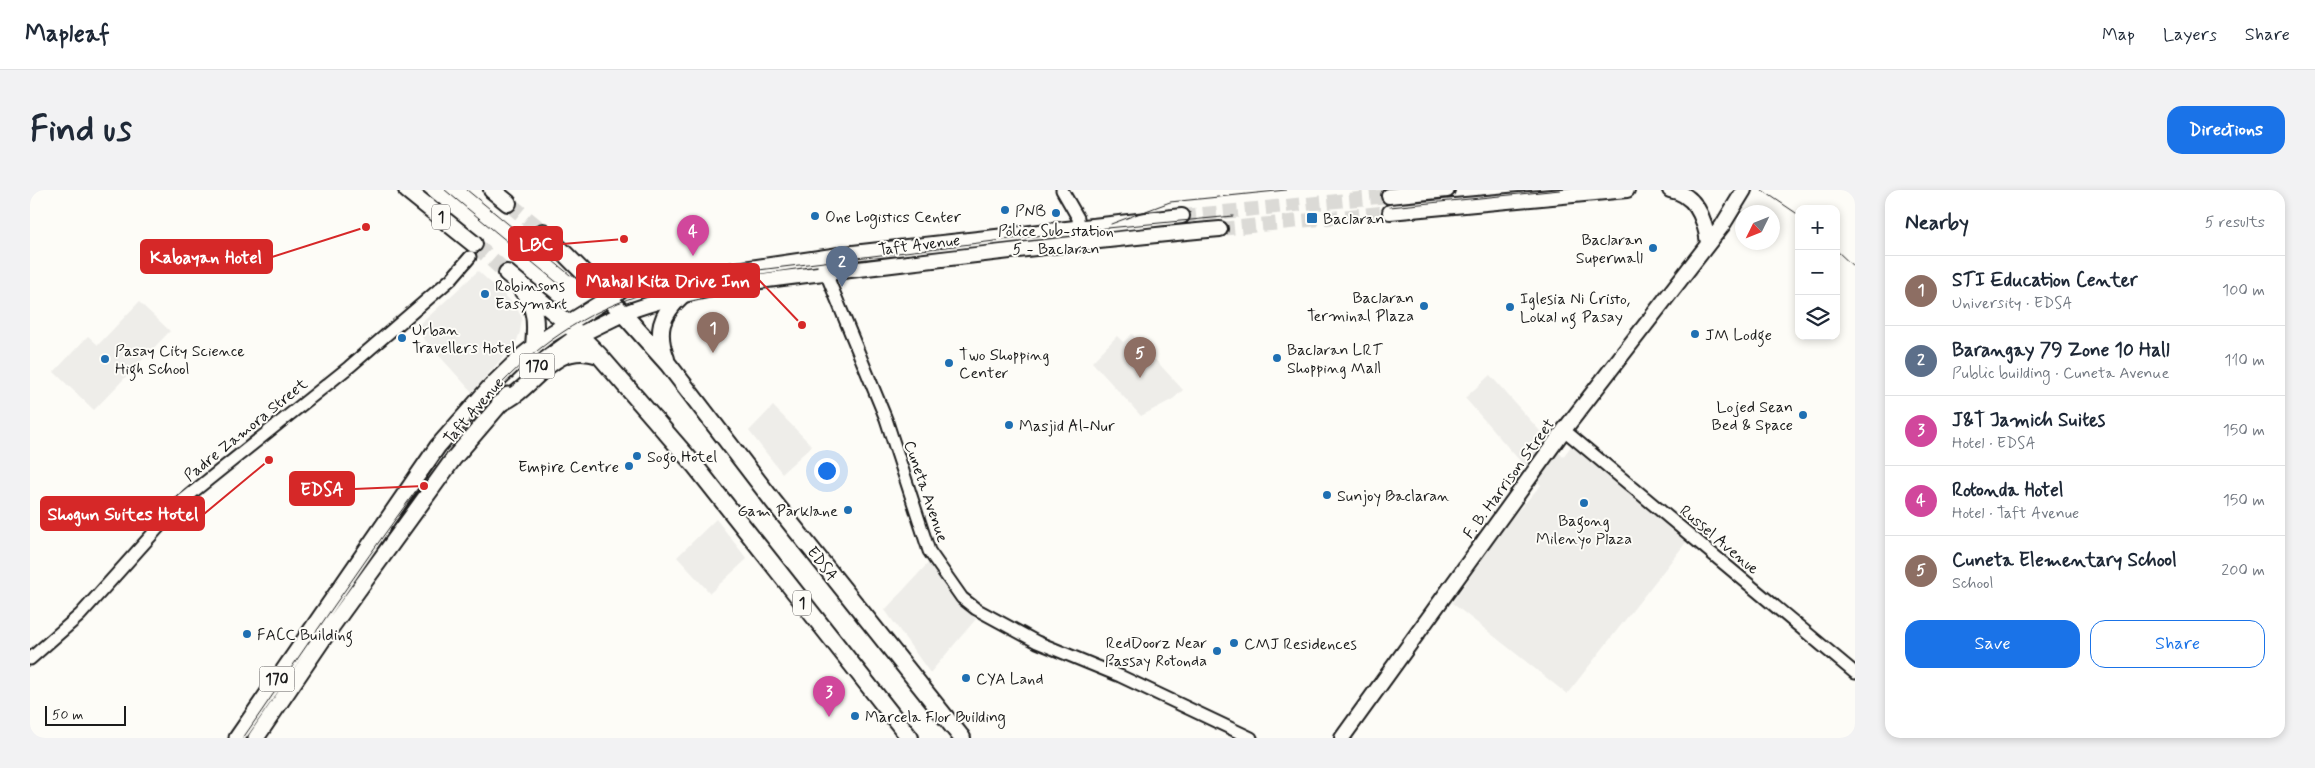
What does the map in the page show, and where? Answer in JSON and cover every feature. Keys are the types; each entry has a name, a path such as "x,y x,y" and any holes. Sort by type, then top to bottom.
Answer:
{"highway":[{"name":"1","path":"408,190 472,251"},
{"path":"492,190 508,203"},
{"name":"EDSA","path":"543,232 624,313 668,364 962,738"},
{"name":"1","path":"534,346 536,325 531,304 525,293 507,273 579,335 696,467 910,738"},
{"path":"668,364 661,343 661,329 664,316 672,304 682,295"},
{"path":"500,403 509,400 540,371 564,355 584,350 598,355"}],"main road":[{"path":"1447,190 1391,196 1393,212 1627,190"},
{"path":"1670,190 1686,194 1703,218 1708,243"},
{"name":"F. B. Harrison Street","path":"1342,738 1564,430 1734,210 1744,190"},
{"name":"Taft Avenue","path":"237,738 438,446 489,388 534,346 567,323 634,282 645,279 681,278 822,257 1182,216"},
{"name":"Taft Avenue","path":"256,738 330,630 448,466 500,403 533,370 579,335 624,313 682,295 735,284 1028,249 1220,229"},
{"path":"1026,233 1028,249"}],"street":[{"path":"1062,190 1078,218 1080,244"},
{"name":"Padre Zamora Street","path":"30,659 80,615 183,500 349,367 450,279 472,251"},
{"name":"Cuneta Avenue","path":"822,257 826,273 886,420 929,551 962,598 976,610 1037,642 1120,676 1250,738"},
{"name":"Russel Avenue","path":"1564,430 1855,673"}],"shaded area":[{"path":"478,271 515,305 522,318 516,343 472,392 415,329"},
{"name":"Pasay City Science High School","path":"139,302 170,331 94,410 54,372 88,336 98,345"},
{"path":"1132,334 1183,390 1173,399 1141,416 1092,362 1117,336 1123,342"},
{"path":"1490,375 1563,457 1574,442 1687,541 1567,694 1452,603 1508,522 1541,485 1465,398"},
{"path":"773,406 812,446 782,473 749,431"},
{"path":"716,519 747,559 710,593 677,557"},
{"path":"930,561 957,602 976,619 930,673 885,610"}],"tunnel":[{"path":"1182,216 1389,196"},
{"path":"508,203 543,232"},
{"path":"1220,229 1390,212"},
{"path":"474,244 507,273"}],"tram line":[{"path":"445,190 560,285"},
{"path":"467,190 570,275"},
{"path":"1111,224 1170,202 1286,190"},
{"path":"1390,207 1560,190"},
{"path":"1762,190 1795,212"},
{"path":"243,738 369,556 480,407 499,386 540,349 563,332 599,311 657,289 718,275 1076,231 1233,216"},
{"path":"1840,254 1855,268"}],"place":[{"name":"PNB","path":"1005,210"},
{"name":"Police Sub-station 5 - Baclaran","path":"1056,213"},
{"name":"One Logistics Center","path":"815,216"},
{"name":"Baclaran","path":"1312,218"},
{"name":"Kabayan Hotel","path":"366,227"},
{"name":"LBC","path":"624,239"},
{"name":"Baclaran Supermall","path":"1653,248"},
{"name":"Rotonda Hotel","path":"693,256"},
{"name":"Barangay 79 Zone 10 Hall","path":"842,287"},
{"name":"Robinsons Easymart","path":"485,294"},
{"name":"Baclaran Terminal Plaza","path":"1424,306"},
{"name":"Iglesia Ni Cristo, Lokal ng Pasay","path":"1510,307"},
{"name":"Mahal Kita Drive Inn","path":"802,325"},
{"name":"JM Lodge","path":"1695,334"},
{"name":"Urban Travellers Hotel","path":"402,338"},
{"name":"STI Education Center","path":"713,353"},
{"name":"Baclaran LRT Shopping Mall","path":"1277,358"},
{"name":"Pasay City Science High School","path":"105,359"},
{"name":"Two Shopping Center","path":"949,363"},
{"name":"Cuneta Elementary School","path":"1140,378"},
{"name":"Lojed Sean Bed & Space","path":"1803,415"},
{"name":"Masjid Al-Nur","path":"1009,425"},
{"name":"Sogo Hotel","path":"637,456"},
{"name":"Shogun Suites Hotel","path":"269,460"},
{"name":"Empire Centre","path":"629,466"},
{"name":"EDSA","path":"424,486"},
{"name":"Sunjoy Baclaran","path":"1327,495"},
{"name":"Bagong Milenyo Plaza","path":"1584,503"},
{"name":"Gam Parklane","path":"848,510"},
{"name":"FACC Building","path":"247,634"},
{"name":"CMJ Residences","path":"1234,643"},
{"name":"RedDoorz Near Passay Rotonda","path":"1217,651"},
{"name":"CYA Land","path":"966,678"},
{"name":"Marcela Flor Building","path":"855,716"},
{"name":"J&T Jamich Suites","path":"829,717"}]}
